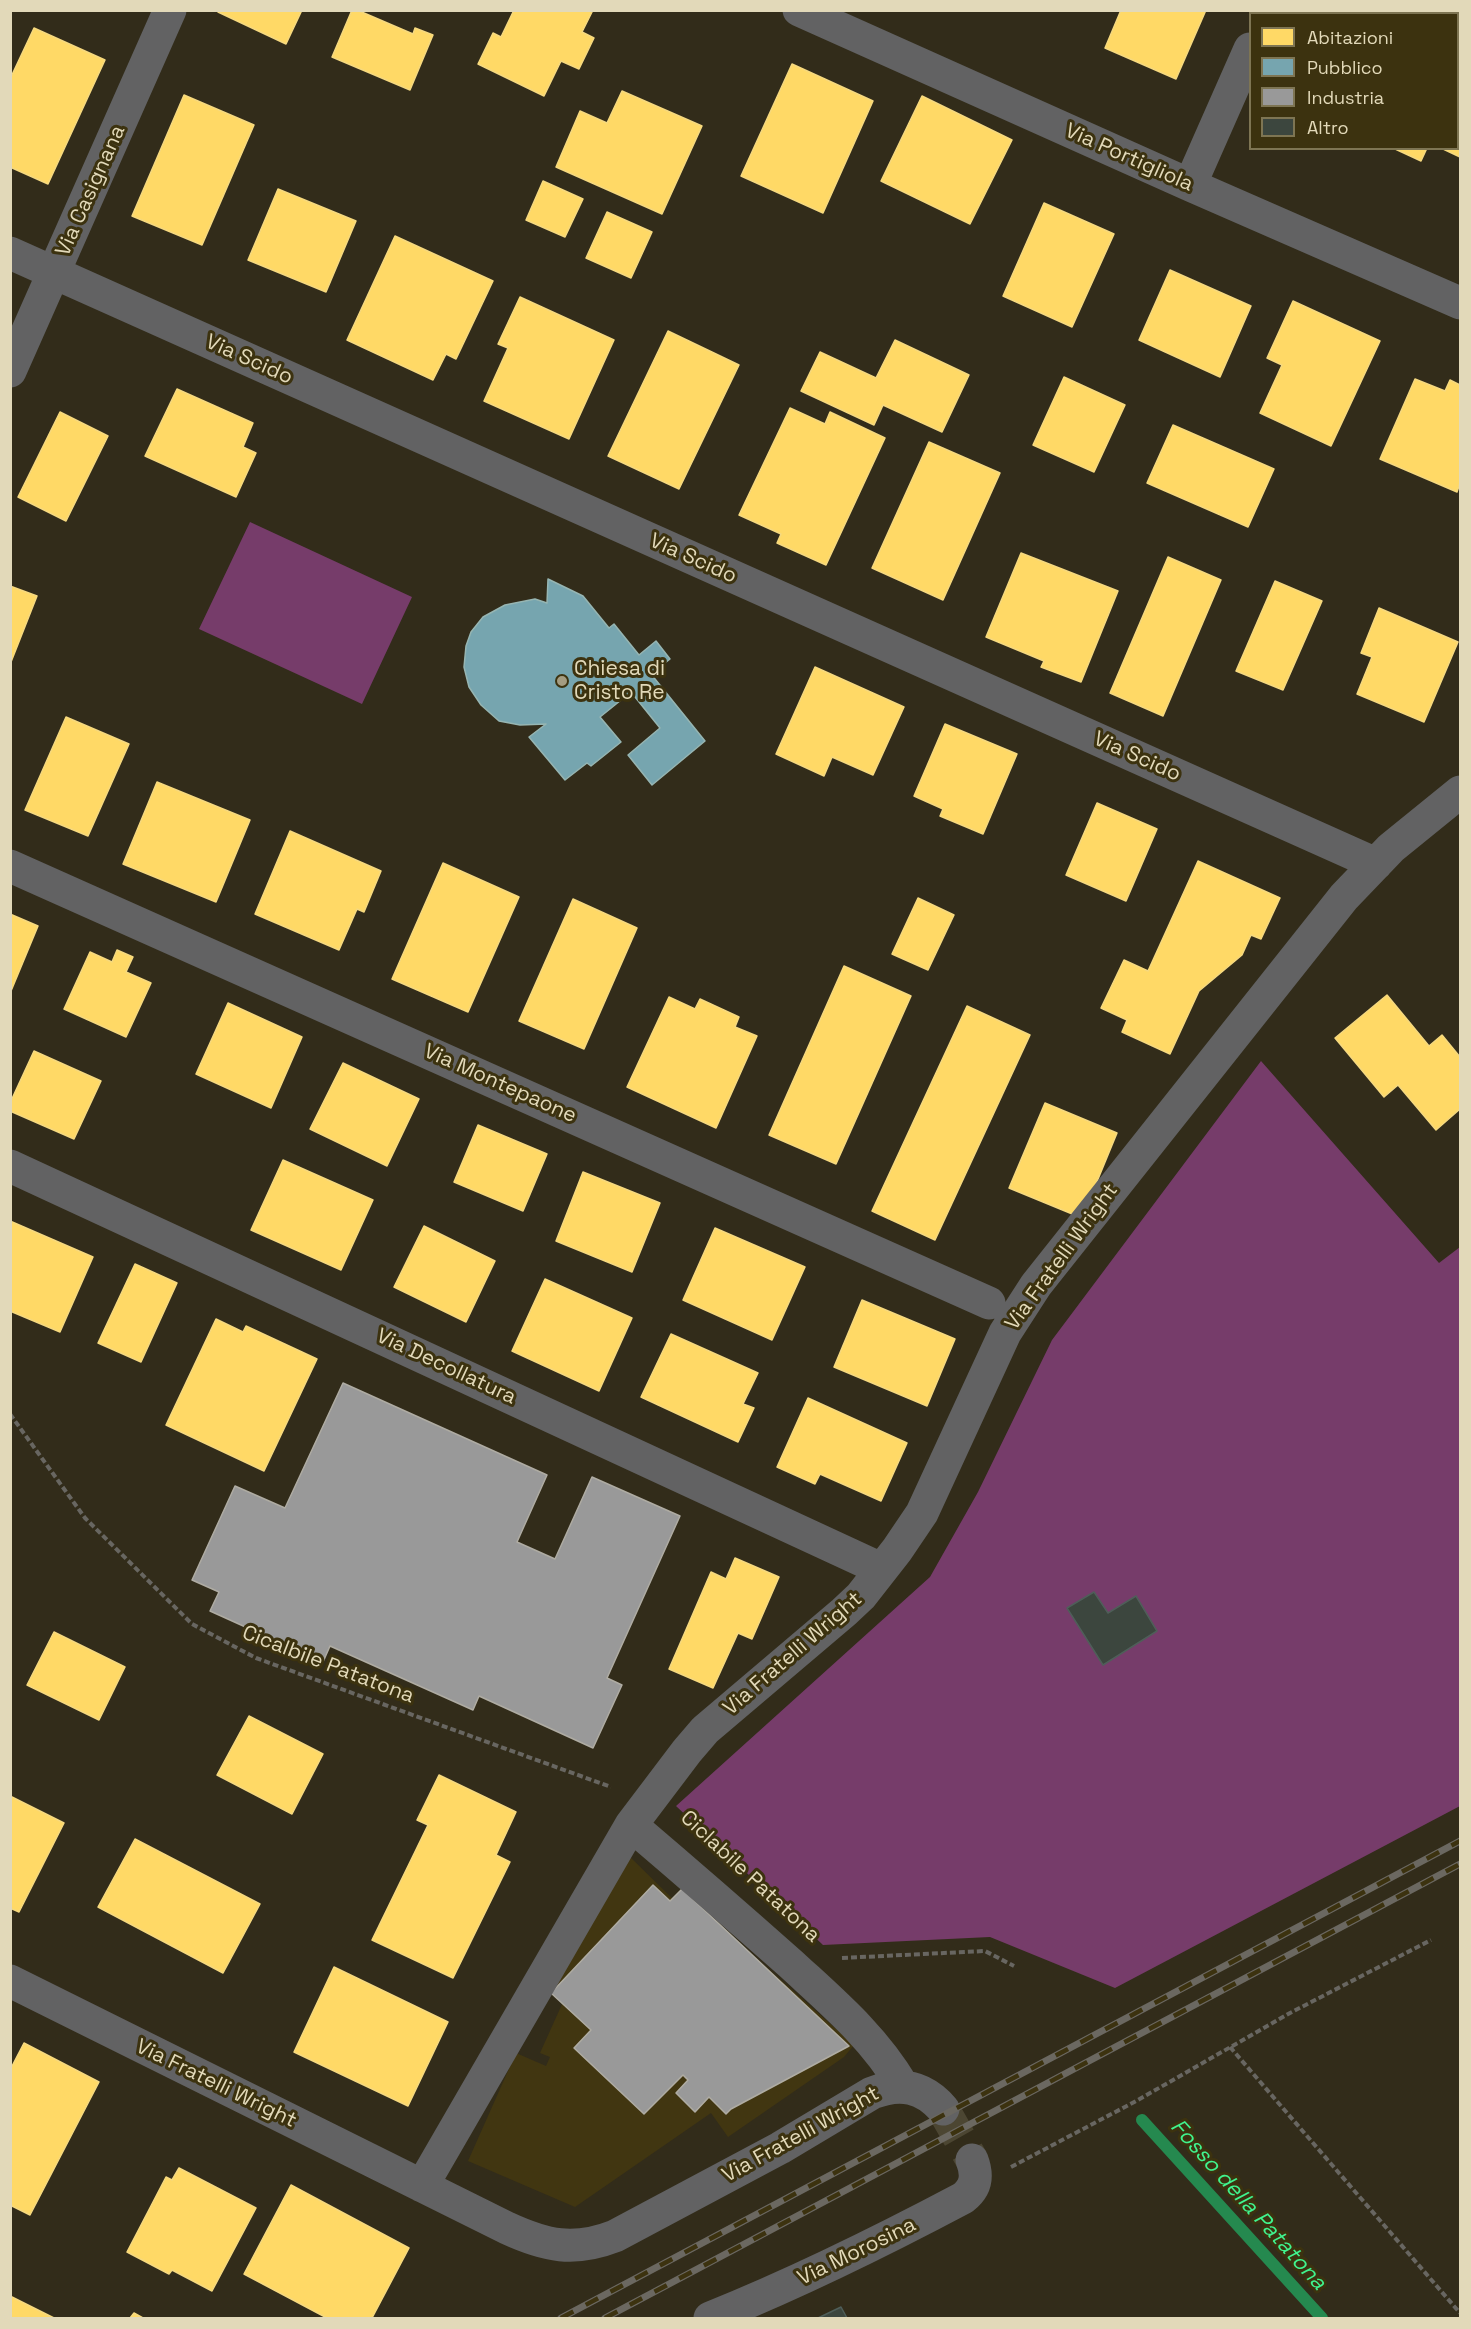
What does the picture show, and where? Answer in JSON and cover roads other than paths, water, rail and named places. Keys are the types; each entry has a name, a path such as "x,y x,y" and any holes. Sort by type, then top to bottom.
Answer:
{"street":[{"name":"Via Casignana","path":"10,370 55,274 171,10"},
{"name":"Via Portigliola","path":"800,10 1190,185 1461,303"},
{"path":"1190,185 1249,53"},
{"name":"Via Scido","path":"10,253 1376,864"},
{"name":"Via Fratelli Wright","path":"422,2186 640,1814 705,1730 861,1596 897,1550 922,1512 1005,1333 1023,1304 1093,1212 1330,914 1376,864 1408,834 1461,792"},
{"name":"Via Montepaone","path":"10,866 989,1303"},
{"name":"Via Decollatura","path":"10,1166 881,1569"},
{"name":"Via Fratelli Wright","path":"10,1981 530,2238 561,2246 593,2244 615,2236 780,2148 872,2093 887,2087 902,2085 875,2045 853,2020 747,1924 640,1814"},
{"path":"902,2085 915,2088 927,2095 943,2109"},
{"name":"Via Morosina","path":"710,2319 845,2259 963,2198 970,2192 974,2168"}],"waterway":[{"name":"Fosso della Patatona","path":"1142,2120 1322,2318"}],"tunnel":[{"path":"943,2109 972,2160"}],"railway":[{"path":"561,2318 1460,1841"},
{"path":"605,2318 1460,1864"}],"place":[{"name":"Chiesa di Cristo Re","path":"562,681"}]}
